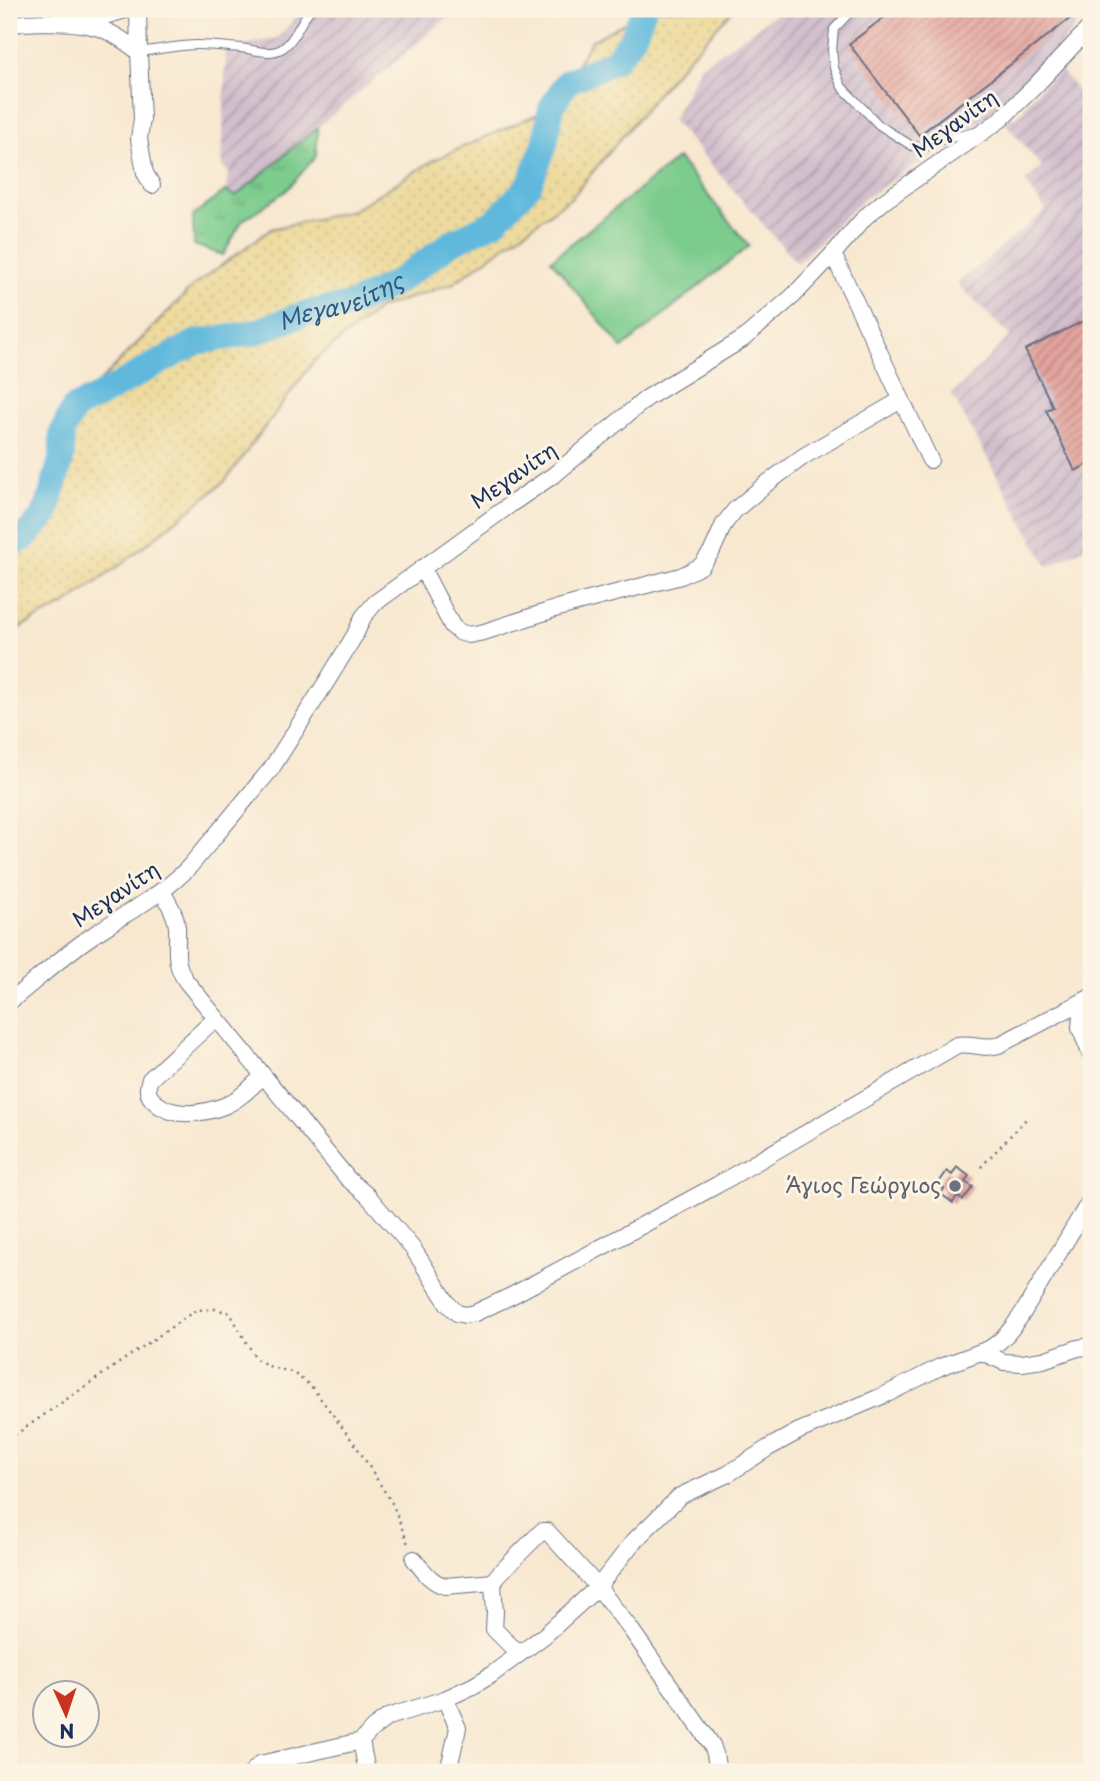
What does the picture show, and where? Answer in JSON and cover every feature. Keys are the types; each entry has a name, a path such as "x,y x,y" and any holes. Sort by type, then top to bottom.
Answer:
{"street":[{"path":"80,23 129,9"},
{"path":"138,9 142,118 139,139 145,173 152,185"},
{"path":"9,25 35,22 95,26 123,40 139,52"},
{"name":"Μεγανίτη","path":"9,1002 79,945 162,891 191,866 271,769 369,609 384,594 555,474 647,398 743,339 792,297 876,207 988,130 1014,107 1091,26"},
{"path":"833,254 930,460"},
{"path":"422,568 452,626 459,632 470,635 558,608 681,576 701,565 735,510 766,484 804,456 901,400"},
{"path":"162,891 175,917 176,956 181,974 348,1179 368,1196 414,1250 448,1304 457,1313 464,1315 475,1313 511,1296 705,1192 957,1045 994,1047 1087,1000"},
{"path":"1087,1000 1080,1028 1091,1055"},
{"path":"216,1018 150,1079 147,1086 152,1100 173,1112 210,1110 236,1100 263,1076"},
{"path":"252,1772 260,1764 361,1741 388,1717 445,1699 482,1680 551,1630 598,1587 634,1541 680,1496 728,1474 799,1432 887,1394 940,1367 996,1345 1019,1320 1091,1199"},
{"path":"981,1352 1008,1363 1023,1363 1091,1346"},
{"path":"519,1654 494,1629 494,1582 542,1531 547,1531 598,1587 653,1658 712,1745 718,1772"},
{"path":"414,1559 433,1581 441,1585 494,1582"},
{"path":"445,1699 458,1728 448,1772"},
{"path":"361,1741 367,1772"}],"lane":[{"path":"139,52 197,45 275,51 283,48 292,39 306,14 312,9"},
{"path":"853,9 834,29 834,68 842,87 878,125 912,146 926,146 988,130"}],"path":[{"path":"982,1167 1028,1117"},
{"path":"9,1439 196,1310 215,1309 230,1313 256,1359 271,1367 292,1372 311,1386 356,1447 393,1505 414,1559"}],"shaded area":[{"path":"304,9 458,9 236,196 225,191 229,172 222,167 226,49 278,38"},
{"path":"783,9 1089,9 1055,52 1008,102 863,199 797,263 672,120 701,66"},
{"path":"1059,67 1091,109 1091,544 1048,567 952,395 1010,336 957,284 1046,210 1025,182 1042,167 1003,120 1010,116 1014,118 1023,112 1026,104"}],"green space":[{"path":"318,127 316,156 287,190 242,221 223,255 194,245 193,216 225,191 236,196"},
{"path":"678,158 749,246 622,348 551,260"}],"sand":[{"path":"649,9 734,9 678,69 572,197 454,283 380,308 314,361 224,482 123,563 65,605 9,633 9,530 27,520 62,456 74,408 193,286 271,229 351,211 434,160 551,108 591,41"}],"building":[{"path":"895,9 1065,9 1072,17 919,135 849,44"},
{"path":"1091,317 1091,463 1075,471 1046,410 1053,407 1025,350"},
{"name":"Άγιος Γεώργιος","path":"957,1167 969,1176 965,1182 973,1187 963,1200 957,1196 953,1203 941,1194 944,1189 938,1184 947,1171 952,1175"}],"waterway":[{"name":"Μεγανείτης","path":"9,545 23,539 46,514 62,456 62,433 74,408 197,342 253,333 304,314 354,304 397,282 451,243 494,222 529,185 545,144 551,108 567,82 615,60 633,37 644,9"}],"place":[{"name":"Άγιος Γεώργιος","path":"955,1186"}]}
